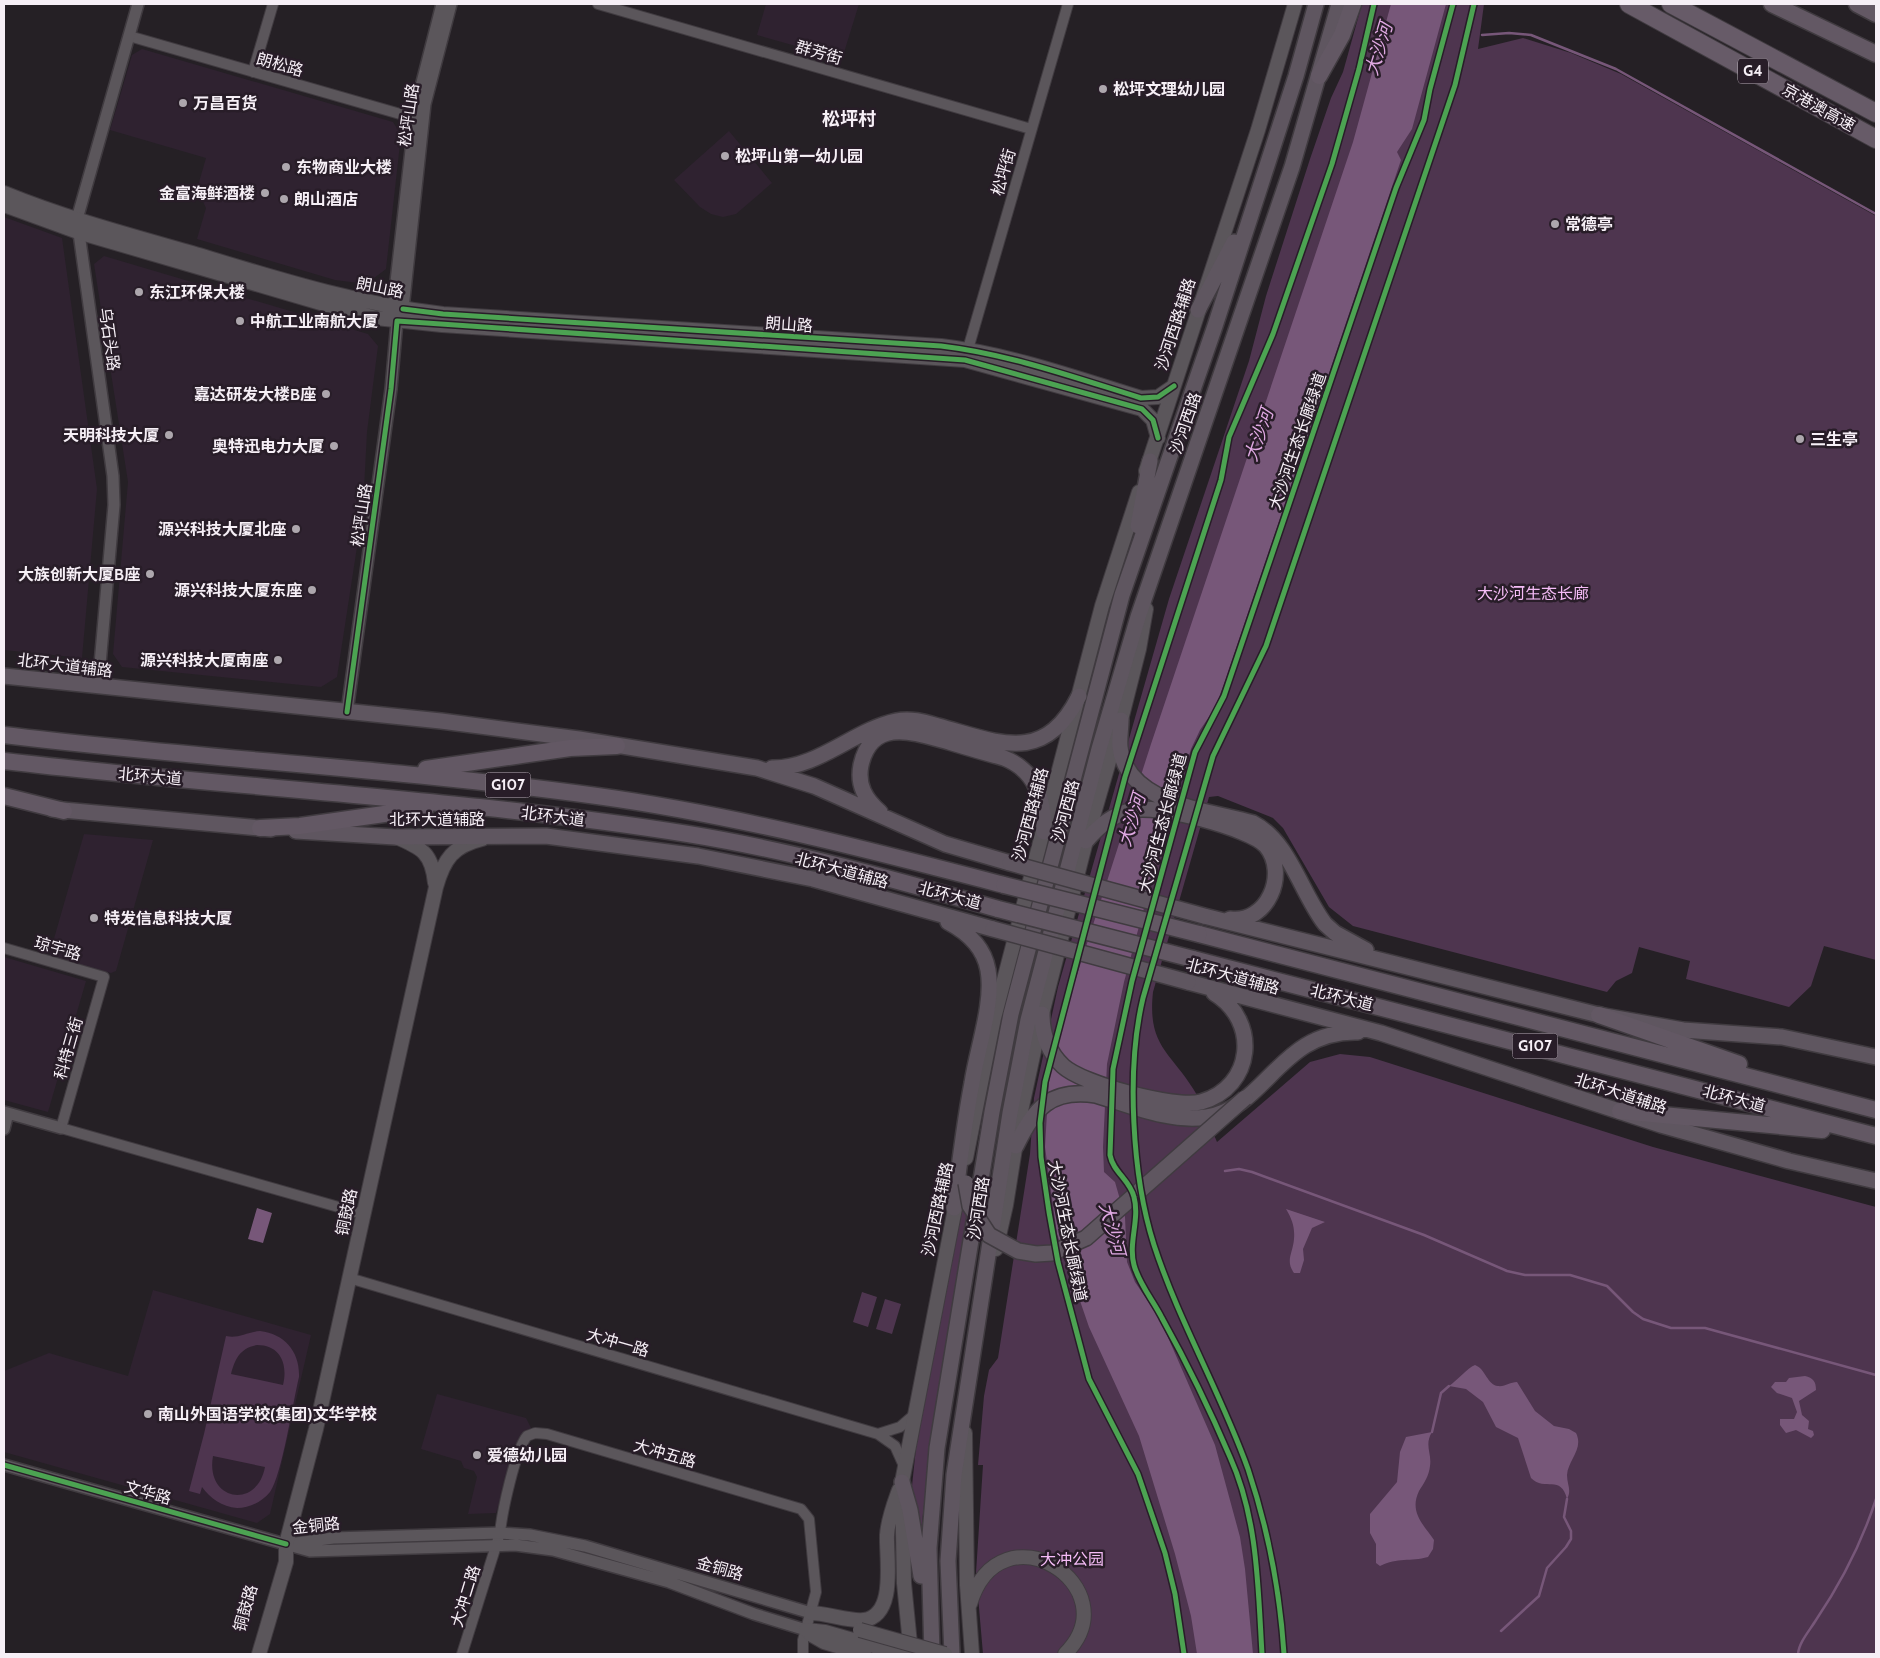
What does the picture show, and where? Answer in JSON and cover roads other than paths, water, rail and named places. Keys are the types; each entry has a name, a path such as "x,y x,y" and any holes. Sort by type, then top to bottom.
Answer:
{"highway":[{"path":"1319,76 1342,35 1353,4"},
{"name":"京港澳高速","path":"1629,4 1876,139"},
{"name":"京港澳高速","path":"1670,4 1876,113"},
{"path":"1772,4 1876,54"},
{"path":"1795,4 1876,46"},
{"path":"1857,4 1876,14"},
{"name":"北环大道","path":"4,735 496,783 682,810 837,842 1876,1110"},
{"path":"361,770 441,768 570,748 617,746"},
{"name":"北环大道","path":"4,761 466,805 605,822 767,849 844,866 998,909 1876,1137"},
{"path":"4,796 64,810"},
{"path":"260,828 300,826 383,813 466,805"},
{"path":"1600,1015 1844,1101"},
{"path":"1620,1111 1788,1126 1876,1137"}],"main road":[{"name":"沙河西路辅路","path":"912,1654 904,1582 903,1475 954,1208 994,1018 1112,574 1258,130 1295,4"},
{"name":"沙河西路","path":"932,1654 929,1614 929,1533 935,1462 997,1083 1020,977 1099,676 1132,563 1214,326 1296,76 1316,4"},
{"path":"1327,48 1327,25 1332,4"},
{"name":"沙河西路","path":"952,1654 948,1591 949,1538 954,1475 1010,1113 1027,1028 1099,750 1151,573 1292,167 1339,4"},
{"path":"1249,290 1254,255 1273,198 1271,191 1265,189 1260,190 1256,194"},
{"name":"朗山路","path":"4,193 77,226"},
{"name":"朗山路","path":"4,206 398,313 965,360 1142,409 1153,420 1158,438"},
{"path":"1198,310 1251,212"},
{"name":"朗山路","path":"398,313 968,349 1013,360 1142,398 1158,398 1174,386"},
{"path":"1132,563 1150,461"},
{"path":"982,1296 1001,1234 1042,1014 1086,841 1121,720 1139,649 1151,573"},
{"name":"北环大道辅路","path":"4,676 441,721 757,768 805,782 945,844 1204,916 1600,1015 1682,1030 1782,1037 1876,1057"},
{"path":"998,749 1030,742 1048,735 1068,718 1079,696"},
{"path":"757,768 781,768 798,764 889,723 906,719 915,726 998,749 1032,779 1040,796 1044,832"},
{"path":"1121,720 1120,749 1125,764 1133,778 1151,793 1244,826 1270,853 1276,872 1272,891 1263,906 1248,917 1237,920 1204,916"},
{"path":"895,823 872,805 864,794 860,782 862,763 867,750 881,736 915,726"},
{"name":"北环大道辅路","path":"4,804 260,828 395,837 496,836 568,838 698,856 813,879 1381,1033 1620,1111 1745,1149 1876,1181"},
{"path":"1086,841 1102,824 1127,811 1150,808 1244,826 1262,827 1276,841 1325,924 1344,939 1398,965"},
{"name":"铜鼓路","path":"259,1654 286,1562 286,1544 316,1429 436,887 441,870 454,851 464,844 496,836"},
{"path":"395,837 412,844 428,856 436,887"},
{"path":"929,912 970,936 984,956 990,982 971,1084 954,1208"},
{"path":"1042,1014 1044,1032 1050,1050 1063,1066 1074,1074 1091,1081 1178,1103 1198,1102 1223,1090 1235,1078 1243,1061 1246,1042 1242,1022 1230,1005 1221,997 1188,982"},
{"path":"970,1139 966,1183 970,1206 989,1235 1018,1252 1052,1253 1086,1238 1289,1057 1310,1042 1348,1032 1381,1033"},
{"path":"1016,1146 1032,1116 1047,1102 1075,1094 1096,1096 1186,1118 1219,1114 1245,1098"},
{"path":"964,1407 968,1617 972,1654"},
{"path":"903,1475 929,1614"},
{"path":"811,1613 832,1614 859,1621 870,1619 881,1610 886,1594 888,1526 903,1475"},
{"name":"铜鼓路","path":"250,1654 277,1560 286,1544"},
{"path":"968,1617 973,1594 978,1583 986,1572 996,1565 1019,1557 1044,1560 1055,1564 1070,1578 1082,1601 1081,1627 1074,1643 1065,1654"},
{"path":"811,1613 858,1636 902,1654"},
{"path":"806,1630 858,1636 945,1654"},
{"path":"806,1630 824,1642 864,1654"}],"street":[{"name":"乌石头路","path":"98,687 112,524 113,476 77,226 138,4"},
{"path":"253,72 273,4"},
{"name":"松坪山路","path":"348,712 391,389 421,79 442,4"},
{"name":"松坪山路","path":"418,120 451,4"},
{"name":"群芳街","path":"598,4 1031,129"},
{"name":"松坪街","path":"968,349 1068,4"},
{"name":"朗松路","path":"128,36 418,120"},
{"name":"琼宇路","path":"4,948 104,977"},
{"name":"科特三街","path":"61,1128 104,977"},
{"path":"4,1129 6,1113 363,1214"},
{"name":"大冲一路","path":"349,1278 878,1434 890,1440 899,1451 903,1475"},
{"path":"878,1434 900,1428 916,1412"},
{"name":"大冲五路","path":"496,1546 502,1516 525,1439 535,1433 547,1434 801,1509 808,1520 816,1592 811,1613"},
{"name":"文华路","path":"4,1465 286,1544"},
{"name":"金铜路","path":"286,1544 318,1539 500,1533 530,1534 567,1541 811,1613"},
{"name":"金铜路","path":"286,1544 310,1551 496,1546 540,1547 678,1585 754,1614 806,1630"},
{"name":"大冲二路","path":"462,1654 496,1546"},
{"path":"803,1654 806,1630 811,1613"}],"water":[{"name":"大沙河","path":"1391,4 1446,4 1412,129 1397,152 1401,160 1224,684 1215,708 1200,730 1191,749 1158,856 1124,982 1107,1064 1103,1147 1104,1172 1115,1182 1125,1217 1127,1262 1135,1282 1160,1319 1215,1445 1240,1537 1245,1569 1253,1654 1197,1654 1191,1616 1175,1554 1139,1436 1089,1327 1057,1234 1045,1147 1049,1078 1067,1006 1151,744 1353,142"},
{"path":"257,1208 272,1213 263,1243 248,1239"},
{"path":"1286,1209 1325,1222 1312,1228 1303,1249 1304,1260 1300,1273 1294,1273 1290,1265 1294,1231"},
{"path":"1475,1365 1482,1370 1494,1385 1501,1386 1517,1382 1535,1411 1554,1426 1569,1429 1576,1433 1578,1444 1567,1475 1569,1493 1567,1499 1561,1487 1542,1484 1531,1478 1518,1438 1496,1427 1483,1402 1466,1389 1449,1386"},
{"path":"1805,1376 1814,1380 1816,1387 1816,1390 1799,1401 1802,1415 1809,1421 1808,1429 1813,1431 1814,1435 1811,1438 1796,1430 1786,1433 1780,1425 1780,1419 1794,1419 1797,1412 1792,1398 1777,1393 1771,1387 1775,1382 1786,1382 1789,1378"},
{"path":"1432,1432 1428,1445 1429,1470 1416,1498 1416,1512 1434,1540 1433,1549 1428,1557 1393,1561 1380,1566 1376,1563 1376,1544 1370,1533 1370,1514 1397,1482 1400,1452 1406,1437"}],"waterway":[{"path":"1482,35 1509,33 1531,35 1616,69 1876,214"},
{"path":"1225,1171 1239,1169 1252,1172 1424,1235 1507,1271 1525,1275 1570,1275 1607,1286 1633,1312 1643,1319 1671,1328 1705,1328 1876,1375"},
{"path":"1432,1432 1441,1393 1449,1386"},
{"path":"1501,1631 1539,1596 1547,1568 1571,1539 1571,1531 1564,1517 1567,1499"},
{"path":"1798,1654 1803,1641 1834,1592 1850,1562 1876,1499"}],"place":[{"name":"松坪文理幼儿园","path":"1103,89"},
{"name":"万昌百货","path":"183,103"},
{"name":"松坪山第一幼儿园","path":"725,156"},
{"name":"东物商业大楼","path":"286,167"},
{"name":"金富海鲜酒楼","path":"265,193"},
{"name":"朗山酒店","path":"284,199"},
{"name":"常德亭","path":"1555,224"},
{"name":"东江环保大楼","path":"139,292"},
{"name":"中航工业南航大厦","path":"240,321"},
{"name":"嘉达研发大楼B座","path":"326,394"},
{"name":"天明科技大厦","path":"169,435"},
{"name":"三生亭","path":"1800,439"},
{"name":"奥特迅电力大厦","path":"334,446"},
{"name":"源兴科技大厦北座","path":"296,529"},
{"name":"大族创新大厦B座","path":"150,574"},
{"name":"源兴科技大厦东座","path":"312,590"},
{"name":"源兴科技大厦南座","path":"278,660"},
{"name":"特发信息科技大厦","path":"94,918"},
{"name":"南山外国语学校(集团)文华学校","path":"148,1414"},
{"name":"爱德幼儿园","path":"477,1455"}],"district":[{"name":"松坪村","path":"849,119"}],"park label":[{"name":"大沙河生态长廊","path":"1533,593"},
{"name":"大冲公园","path":"1072,1559"}]}
